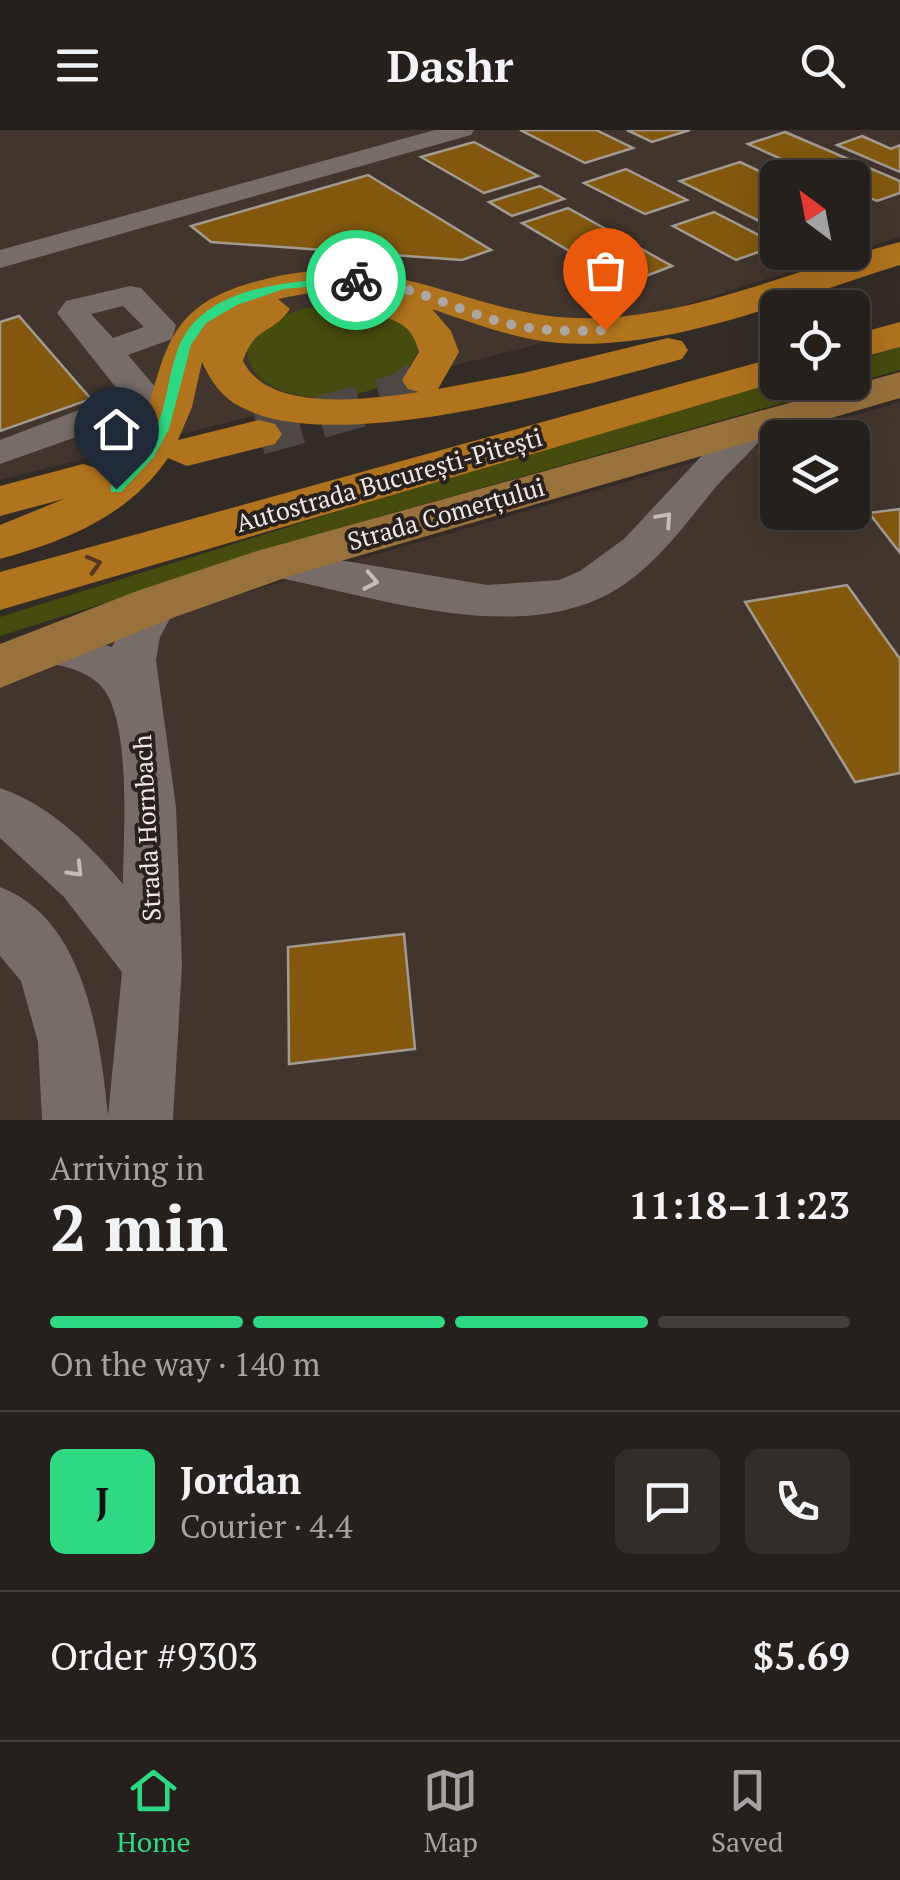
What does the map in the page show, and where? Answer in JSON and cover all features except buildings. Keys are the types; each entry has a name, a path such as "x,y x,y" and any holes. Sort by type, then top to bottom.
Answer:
{"highway":[{"path":"0,542 68,518 116,489 131,474 163,429 185,345 202,321 233,302 311,281 363,280 506,323 582,331 630,328 900,252"},
{"path":"870,296 900,289"},
{"path":"423,380 439,352 431,330 398,306 368,298 330,296 280,305 242,324 222,351 230,378 263,402 300,410 340,412 547,381 760,325"},
{"path":"870,313 900,306"},
{"path":"870,343 900,334"},
{"path":"185,345 199,382 226,408 272,424 339,428 480,408 760,336"},
{"name":"Autostrada București-Pitești","path":"0,556 760,346"},
{"name":"Autostrada București-Pitești","path":"0,591 760,374"},
{"path":"188,452 259,434"},
{"path":"0,501 100,475"}],"main road":[{"name":"Strada Comerțului","path":"25,657 156,604 275,563 900,385"}],"street":[{"path":"23,262 462,130"},
{"path":"355,138 381,153"},
{"path":"0,453 135,402 140,389 106,351"},
{"path":"275,563 476,601 538,602 566,596 598,582 624,563 752,427"},
{"name":"Strada Hornbach","path":"140,1120 152,965 150,808 142,723 134,692 137,637 156,604"},
{"path":"25,657 100,659 120,672 134,692"},
{"name":"Strada Hornbach","path":"0,810 52,845 90,884 152,965"},
{"path":"0,914 46,968 53,986 69,1042 74,1120"}],"shaded area":[{"path":"0,130 900,130 900,237 870,247 870,160 760,160 760,270 796,270 657,314 0,480"},
{"path":"900,402 900,1120 0,1120 0,664 760,443 760,530 870,530 870,420 838,420"}],"green space":[{"path":"350,304 398,316 420,342 410,366 388,383 328,398 297,395 271,385 253,369 247,345 271,324 306,308"},
{"path":"900,347 900,370 870,378 870,356"},
{"path":"760,387 760,400 793,400 378,517 0,636 0,617 368,502"}],"tunnel":[{"path":"259,434 396,396 423,380"}],"way so far":[{"path":"356,280 416,292 506,323 560,330 605,330"}],"route":[{"path":"116,489 148,455 163,429 185,345 202,321 233,302 282,286 356,280"}]}
